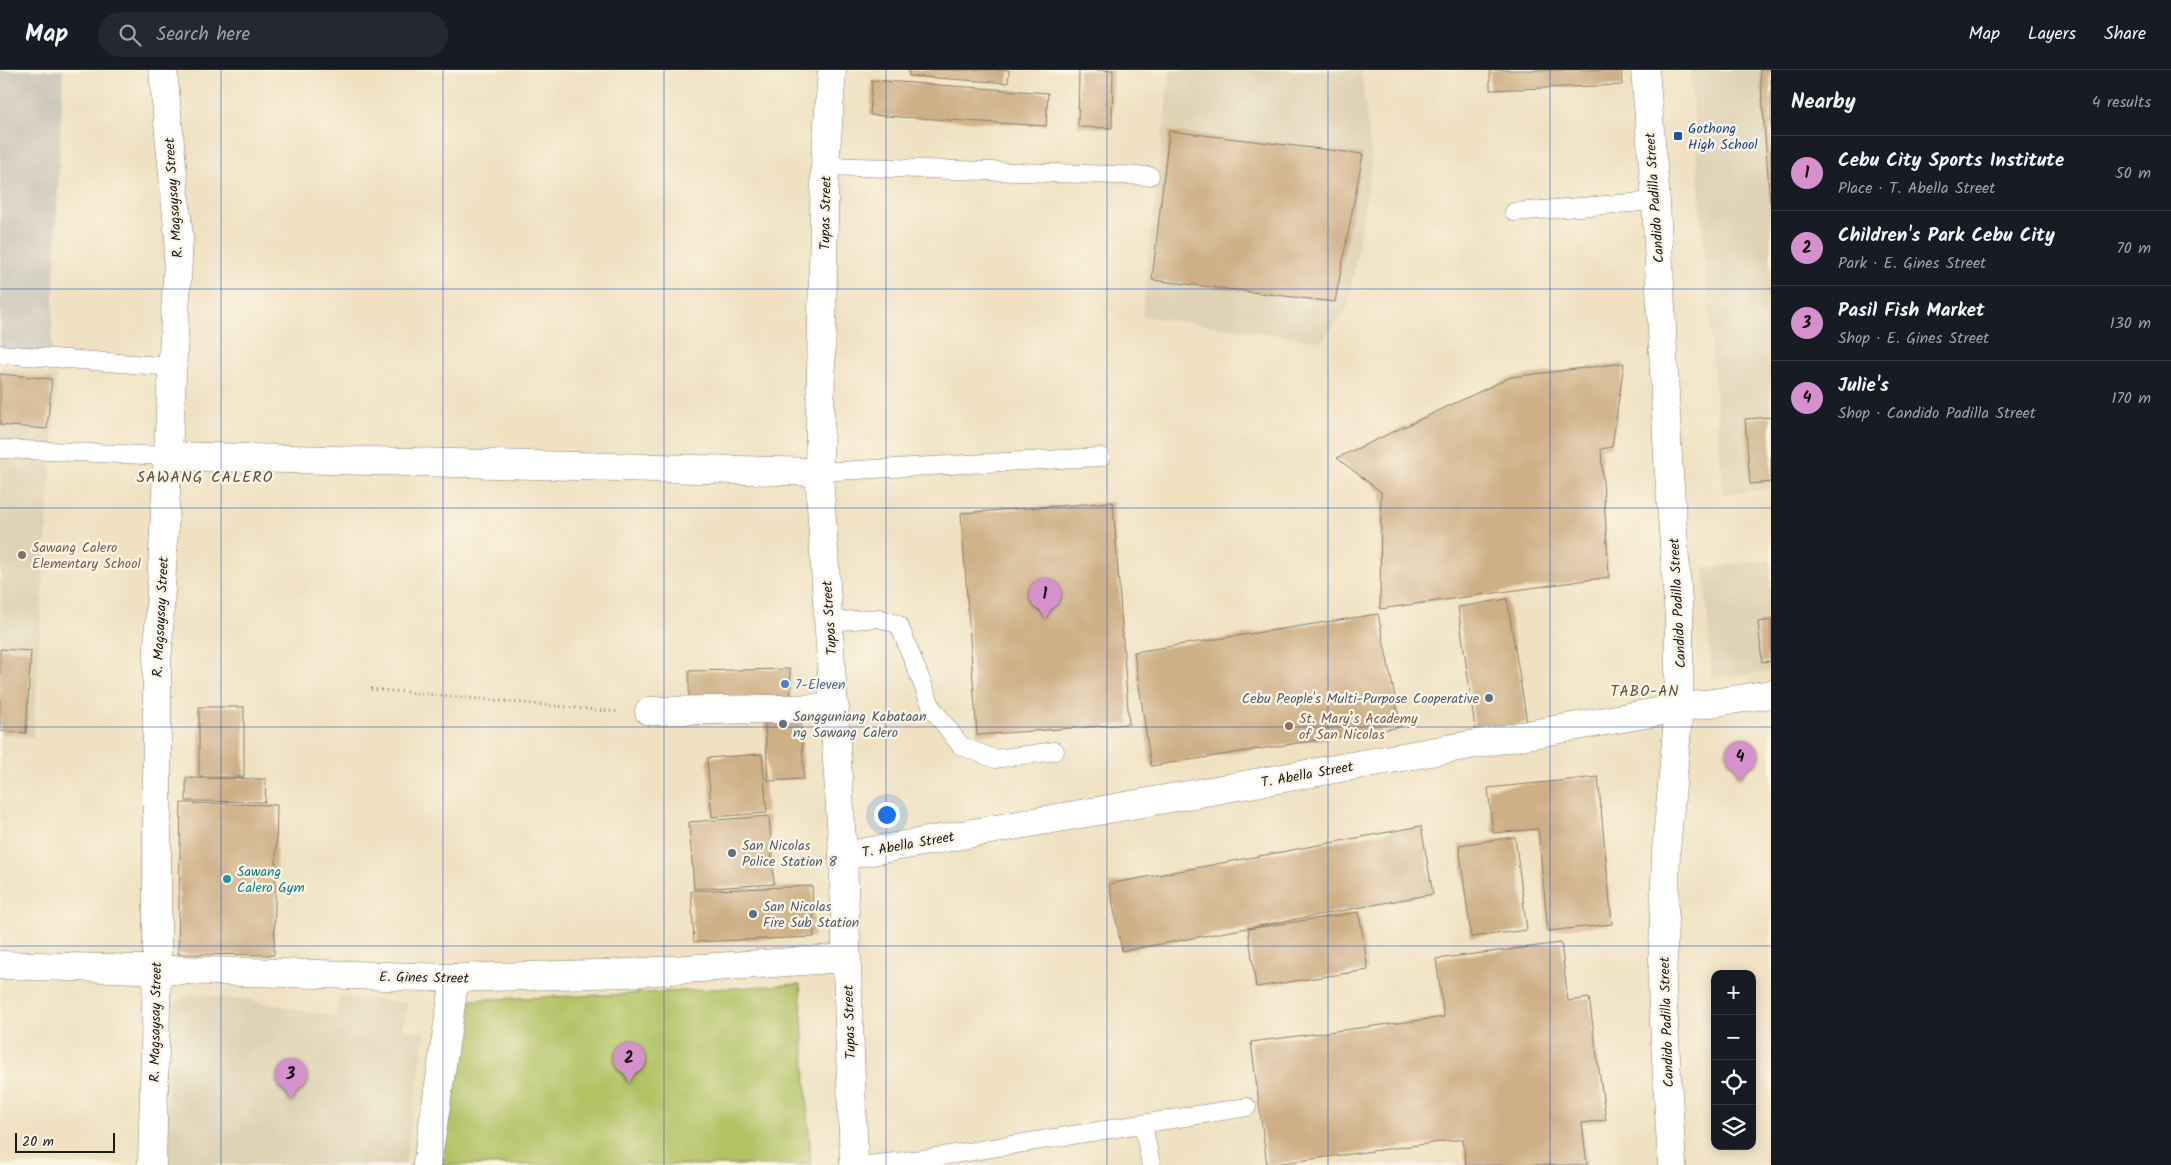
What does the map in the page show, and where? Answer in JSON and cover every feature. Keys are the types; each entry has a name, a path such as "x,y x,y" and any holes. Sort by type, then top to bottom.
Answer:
{"street":[{"name":"R. Magsaysay Street","path":"152,1165 157,969 156,667 179,238 163,70"},
{"name":"Tupas Street","path":"832,70 826,166 820,472 843,856 854,1165"},
{"name":"Candido Padilla Street","path":"1645,70 1656,201 1668,458 1679,618 1679,708 1666,851 1662,988 1672,1165"},
{"path":"168,456 820,472"},
{"name":"T. Abella Street","path":"843,856 1679,708 1771,694"},
{"path":"649,711 835,708"},
{"name":"E. Gines Street","path":"0,965 455,978 627,973 847,958"},
{"path":"427,1165 455,978"}],"lane":[{"path":"826,166 1150,176"},
{"path":"1514,212 1656,201"},
{"path":"0,354 173,367"},
{"path":"0,449 168,456"},
{"path":"820,472 1101,457"},
{"path":"829,622 879,618 899,625 932,708 961,746 995,758 1055,750"},
{"path":"868,1165 930,1158 1247,1107"},
{"path":"1143,1124 1151,1165"}],"path":[{"path":"370,689 614,712 649,711"}],"shaded area":[{"path":"0,70 63,70 51,356 0,349"},
{"path":"1170,70 1361,70 1372,161 1348,307 1322,341 1142,316"},
{"path":"1690,70 1771,70 1771,489 1723,494"},
{"name":"Sawang Calero Elementary School","path":"0,368 57,375 33,737 0,735"},
{"path":"1771,560 1771,671 1712,679 1704,568"},
{"path":"192,994 249,1000 336,1017 339,996 408,1003 403,1028 425,1033 405,1165 165,1165 172,1004"}],"green space":[{"path":"800,984 811,1165 439,1165 463,1000 630,994"}],"building":[{"path":"909,70 1009,70 1008,83 909,76"},
{"path":"1079,70 1113,70 1112,128 1078,127"},
{"path":"1490,70 1621,70 1622,85 1490,90"},
{"path":"1760,70 1771,70 1771,202 1770,202"},
{"path":"872,80 1048,93 1046,126 870,115"},
{"path":"1169,131 1363,154 1335,302 1152,280"},
{"path":"1624,363 1612,447 1601,449 1609,577 1380,609 1381,492 1337,458 1511,377"},
{"path":"0,374 52,379 47,429 0,425"},
{"path":"1771,417 1771,482 1750,484 1745,419"},
{"path":"1113,502 1129,724 977,735 961,513"},
{"path":"1507,599 1527,722 1476,735 1458,607"},
{"path":"1378,614 1401,727 1151,766 1134,652"},
{"path":"1771,620 1771,661 1762,662 1758,622"},
{"path":"0,649 31,651 26,733 0,731"},
{"path":"790,669 791,698 689,700 689,671"},
{"path":"199,707 244,707 244,777 199,777"},
{"path":"801,720 804,779 768,781 765,722"},
{"path":"762,754 767,813 712,817 707,758"},
{"path":"1598,777 1612,924 1548,931 1538,829 1493,833 1488,788"},
{"path":"186,778 266,779 265,802 186,801"},
{"name":"Sawang Calero Gym","path":"181,803 277,805 274,955 178,954"},
{"name":"San Nicolas Police Station 8","path":"769,816 774,884 694,889 689,822"},
{"path":"1421,826 1433,894 1122,951 1109,884"},
{"path":"1515,837 1527,930 1471,937 1459,845"},
{"name":"San Nicolas Fire Sub Station","path":"812,886 814,937 694,942 691,891"},
{"path":"1359,912 1368,970 1256,987 1248,929"},
{"path":"1561,943 1568,1001 1589,998 1606,1120 1582,1123 1587,1165 1466,1165 1463,1139 1267,1165 1251,1042 1444,1017 1436,959"}],"place":[{"name":"Gothong High School","path":"1678,136"},
{"name":"Sawang Calero Elementary School","path":"22,555"},
{"name":"Cebu City Sports Institute","path":"1045,619"},
{"name":"7-Eleven","path":"785,684"},
{"name":"Cebu People's Multi-Purpose Cooperative","path":"1489,698"},
{"name":"Sangguniang Kabataan ng Sawang Calero","path":"783,724"},
{"name":"St. Mary’s Academy of San Nicolas","path":"1289,726"},
{"name":"Julie's","path":"1740,782"},
{"name":"San Nicolas Police Station 8","path":"732,853"},
{"name":"Sawang Calero Gym","path":"227,879"},
{"name":"San Nicolas Fire Sub Station","path":"753,914"},
{"name":"Children's Park Cebu City","path":"629,1083"},
{"name":"Pasil Fish Market","path":"291,1099"}],"district":[{"name":"SAWANG CALERO","path":"205,476"},
{"name":"TABO-AN","path":"1645,691"}]}
